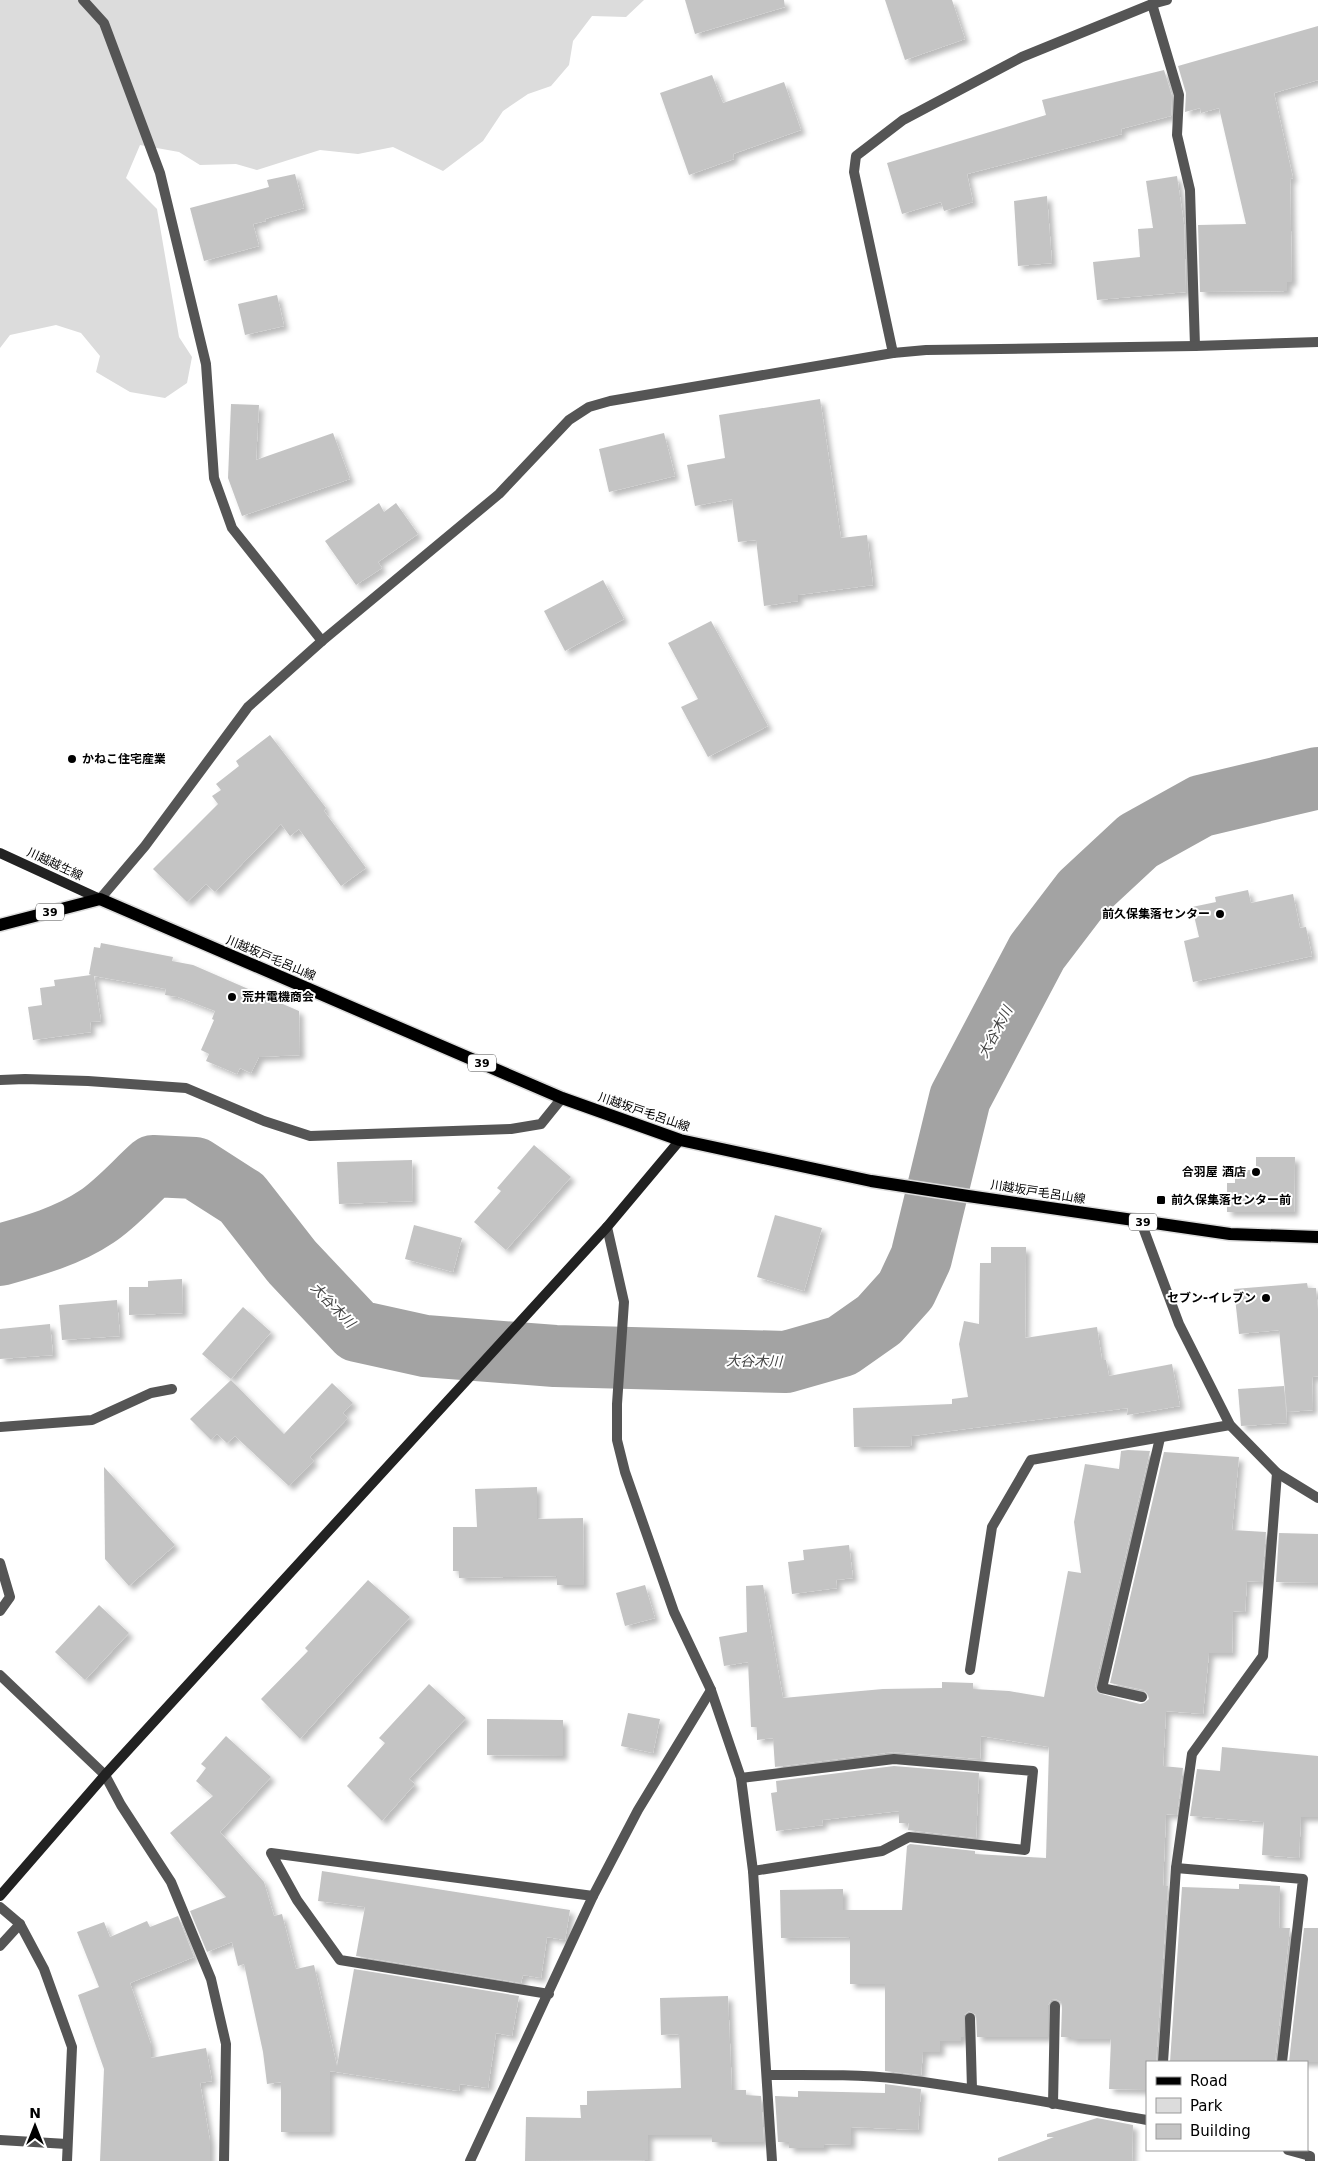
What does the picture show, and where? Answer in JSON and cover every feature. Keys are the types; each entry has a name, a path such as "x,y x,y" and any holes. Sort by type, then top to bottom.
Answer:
{"main road":[{"name":"39","path":"0,925 100,899"},
{"name":"川越坂戸毛呂山線","path":"100,899 562,1098 680,1140 878,1182 968,1196 1230,1234 1318,1237"}],"street":[{"path":"83,0 104,23 160,173 206,364 214,478 232,528 322,641"},
{"path":"892,353 854,172 856,156 903,120 1022,57 1152,4 1167,0"},
{"path":"1152,4 1179,96 1178,135 1190,190 1195,346"},
{"path":"100,899 145,846 248,707 322,641 500,494 569,420 589,407 610,401 892,353 926,350 1318,342"},
{"name":"川越越生線","path":"0,852 100,899"},
{"path":"0,1080 26,1078 186,1088 264,1121 310,1136 511,1129 541,1124 562,1098"},
{"path":"0,1896 105,1775 607,1227 680,1140"},
{"path":"1141,1222 1179,1324 1230,1425 1277,1473 1318,1498"},
{"path":"607,1227 624,1302 618,1396 618,1440 626,1472 674,1612 710,1690 741,1778 753,1871 772,2161"},
{"path":"0,1427 92,1420 151,1392 172,1389"},
{"path":"970,1670 992,1527 1031,1460 1230,1425"},
{"path":"1142,1697 1102,1688 1160,1438"},
{"path":"1163,2061 1176,1868 1192,1754 1263,1656 1277,1473"},
{"path":"0,1563 10,1597 0,1611"},
{"path":"0,1675 105,1775 121,1805 171,1882 211,1979 226,2044 224,2161"},
{"path":"470,2161 593,1896 638,1810 710,1690"},
{"path":"741,1778 894,1759 1033,1771 1025,1850 910,1837 882,1850 753,1871"},
{"path":"549,1994 340,1960 297,1900 271,1853 593,1896"},
{"path":"1176,1868 1302,1879 1282,2061"},
{"path":"0,1907 20,1924 44,1969 72,2047 67,2161"},
{"path":"0,1946 20,1924"},
{"path":"1053,2104 1055,2006"},
{"path":"970,2018 972,2089"},
{"path":"767,2075 827,2075 898,2079 972,2089 1146,2120"},
{"path":"0,2140 67,2144"},
{"path":"1292,2151 1310,2156 1310,2161"}],"green space":[{"path":"0,0 644,0 626,17 592,16 573,41 569,65 551,86 528,94 503,111 483,141 443,171 393,147 358,154 320,150 257,170 236,164 200,165 179,152 140,145 126,178 157,209 179,337 192,357 187,383 165,398 130,392 96,372 100,356 81,333 56,325 10,335 0,348"}],"building":[{"path":"685,0 784,0 785,7 695,34"},
{"path":"885,0 952,0 965,39 905,60"},
{"path":"1318,26 1318,80 1274,93 1293,178 1290,179 1292,282 1287,282 1287,291 1200,292 1198,225 1246,224 1219,108 1201,113 1200,108 1185,112 1186,93 1178,66"},
{"path":"1164,70 1172,96 1171,116 1121,129 1122,134 967,174 973,202 944,211 941,202 902,214 887,163 1046,115 1042,100"},
{"path":"712,75 723,103 784,82 801,130 733,154 734,159 689,175 660,93"},
{"path":"295,174 304,208 253,224 259,246 204,261 190,208 269,187 267,180"},
{"path":"1177,176 1184,224 1186,292 1097,300 1093,262 1140,257 1138,229 1153,228 1146,181"},
{"path":"1047,196 1052,263 1018,266 1014,201"},
{"path":"277,295 284,326 245,335 238,304"},
{"path":"820,399 841,538 867,535 873,585 798,595 798,601 764,606 756,540 738,542 732,499 695,506 687,465 725,458 719,415"},
{"path":"231,404 259,405 256,460 333,433 350,479 242,516 228,478"},
{"path":"664,433 675,476 609,492 599,449"},
{"path":"379,503 384,512 396,503 418,534 378,562 382,568 356,585 325,541"},
{"path":"603,580 624,619 565,651 544,611"},
{"path":"711,621 768,726 708,757 681,707 698,699 668,643"},
{"path":"270,735 326,808 324,811 366,868 341,886 299,829 290,836 281,824 215,892 206,884 187,902 153,869 218,804 212,796 221,790 216,784 239,766 236,761"},
{"path":"1248,890 1251,903 1293,894 1300,928 1306,927 1312,956 1193,982 1184,941 1199,937 1192,907 1216,902 1215,897"},
{"path":"101,943 173,957 172,961 193,965 299,1011 300,1055 259,1057 251,1073 240,1068 237,1074 206,1061 209,1054 201,1050 214,1020 212,1019 215,1011 178,997 165,995 166,989 94,976 101,1021 90,1022 91,1032 33,1040 28,1007 42,1005 40,988 55,986 54,980 91,975 89,974 94,947 100,948"},
{"path":"534,1145 571,1177 506,1250 474,1222 501,1191 497,1188"},
{"path":"1256,1157 1295,1157 1294,1212 1227,1212 1227,1183 1235,1183 1235,1170 1256,1170"},
{"path":"412,1160 413,1201 339,1204 337,1162"},
{"path":"775,1215 822,1228 804,1291 757,1277"},
{"path":"414,1225 462,1238 453,1272 405,1259"},
{"path":"991,1247 1026,1247 1025,1338 1097,1327 1102,1360 1106,1360 1109,1376 1172,1364 1180,1406 1127,1415 1128,1408 912,1436 911,1446 854,1447 853,1408 952,1404 952,1399 968,1397 959,1344 964,1321 979,1324 980,1263 991,1263"},
{"path":"182,1279 183,1313 129,1315 129,1287 148,1287 148,1281"},
{"path":"1307,1283 1308,1288 1316,1288 1318,1310 1318,1376 1312,1377 1313,1410 1287,1412 1279,1330 1239,1334 1234,1289"},
{"path":"117,1300 120,1336 62,1340 59,1305"},
{"path":"243,1307 271,1332 231,1379 202,1354"},
{"path":"50,1324 53,1355 0,1359 0,1329"},
{"path":"231,1380 284,1434 332,1383 353,1403 343,1413 348,1418 310,1457 314,1461 289,1486 235,1436 227,1443 217,1434 211,1440 190,1419"},
{"path":"1284,1386 1287,1423 1241,1426 1238,1389"},
{"path":"1121,1451 1150,1451 1095,1686 1098,1693 1140,1704 1149,1699 1144,1690 1110,1683 1164,1452 1239,1457 1232,1530 1266,1532 1262,1582 1247,1581 1245,1612 1233,1611 1232,1653 1209,1653 1203,1714 1166,1711 1163,1766 1183,1768 1177,1815 1166,1814 1163,1886 1168,1886 1156,2061 1146,2061 1146,2090 1109,2089 1111,2039 1071,2039 1071,2037 1061,2037 1062,2006 1061,2002 1056,1999 1051,2000 1048,2005 1048,2037 977,2037 976,2015 969,2011 964,2015 964,2037 961,2037 961,2041 940,2041 940,2052 923,2052 921,2075 885,2071 885,1984 850,1984 850,1937 781,1938 780,1890 843,1889 843,1910 902,1910 907,1846 910,1844 975,1851 975,1854 1046,1858 1049,1747 981,1736 980,1759 893,1752 775,1767 773,1738 757,1740 757,1727 751,1727 748,1662 724,1666 719,1637 747,1632 746,1586 763,1585 783,1698 883,1689 942,1688 942,1682 973,1683 973,1689 1009,1691 1044,1697 1068,1571 1081,1573 1074,1522 1085,1464 1119,1469"},
{"path":"104,1467 175,1545 129,1586 105,1559"},
{"path":"537,1487 537,1519 583,1518 584,1585 557,1585 557,1576 459,1578 459,1571 453,1571 453,1527 477,1527 475,1489"},
{"path":"1279,1533 1318,1534 1318,1583 1276,1582"},
{"path":"849,1545 853,1578 836,1580 837,1588 792,1594 788,1562 804,1560 803,1550"},
{"path":"368,1580 410,1617 300,1739 261,1699 308,1651 305,1648"},
{"path":"645,1585 655,1618 625,1626 616,1593"},
{"path":"99,1605 129,1633 85,1680 55,1652"},
{"path":"429,1684 466,1718 409,1779 415,1784 382,1821 347,1786 385,1743 379,1738"},
{"path":"628,1713 660,1719 653,1753 621,1746"},
{"path":"487,1719 563,1720 563,1756 487,1755"},
{"path":"226,1736 271,1777 220,1832 264,1882 274,1916 282,1914 296,1969 314,1965 337,2066 354,1969 519,1996 512,2036 496,2033 488,2088 460,2084 459,2091 330,2071 330,2132 281,2132 281,2082 267,2084 263,2052 244,1964 238,1966 232,1942 207,1952 190,1911 226,1897 170,1833 213,1796 196,1781 206,1768 201,1764"},
{"path":"1222,1747 1318,1756 1318,1817 1301,1817 1299,1858 1262,1855 1264,1822 1190,1816 1197,1769 1220,1771"},
{"path":"894,1766 979,1773 976,1838 908,1830 909,1823 899,1823 899,1811 822,1820 823,1825 776,1831 771,1793 777,1792 776,1781"},
{"path":"322,1871 570,1910 565,1940 547,1937 541,1978 523,1975 521,1983 356,1956 365,1907 318,1901"},
{"path":"1239,1884 1280,1886 1279,1928 1290,1928 1275,2061 1170,2061 1182,1887 1239,1889"},
{"path":"178,1916 194,1957 130,1983 151,2044 151,2058 206,2048 212,2081 200,2083 210,2141 210,2161 100,2161 104,2069 78,1995 99,1987 77,1932 104,1922 110,1937 147,1921 150,1927"},
{"path":"1304,1928 1318,1928 1318,2062 1289,2061"},
{"path":"728,1996 732,2090 746,2090 746,2095 761,2096 764,2142 712,2142 712,2135 648,2135 648,2160 525,2161 526,2117 581,2118 580,2105 587,2105 587,2091 681,2088 679,2034 661,2035 660,1998"},
{"path":"885,2084 921,2089 918,2130 851,2127 851,2145 824,2144 824,2148 789,2148 789,2142 778,2142 775,2096 798,2097 798,2091 885,2093"},
{"path":"1097,2118 1133,2125 1132,2161 998,2161 998,2158 1054,2137 1047,2137 1047,2134"}],"waterway":[{"name":"大谷木川","path":"0,1255 50,1240 85,1224 111,1206 153,1166 195,1168 242,1198 292,1262 357,1331 425,1346 555,1356 786,1362 842,1346 879,1320 906,1290 921,1258 960,1098 1037,952 1082,893 1138,841 1201,806 1318,778"}],"place":[{"name":"かねこ住宅産業","path":"72,759"},
{"name":"前久保集落センター","path":"1220,914"},
{"name":"荒井電機商会","path":"232,997"},
{"name":"合羽屋 酒店","path":"1256,1172"},
{"name":"前久保集落センター前","path":"1161,1200"},
{"name":"セブン-イレブン","path":"1266,1298"}]}
